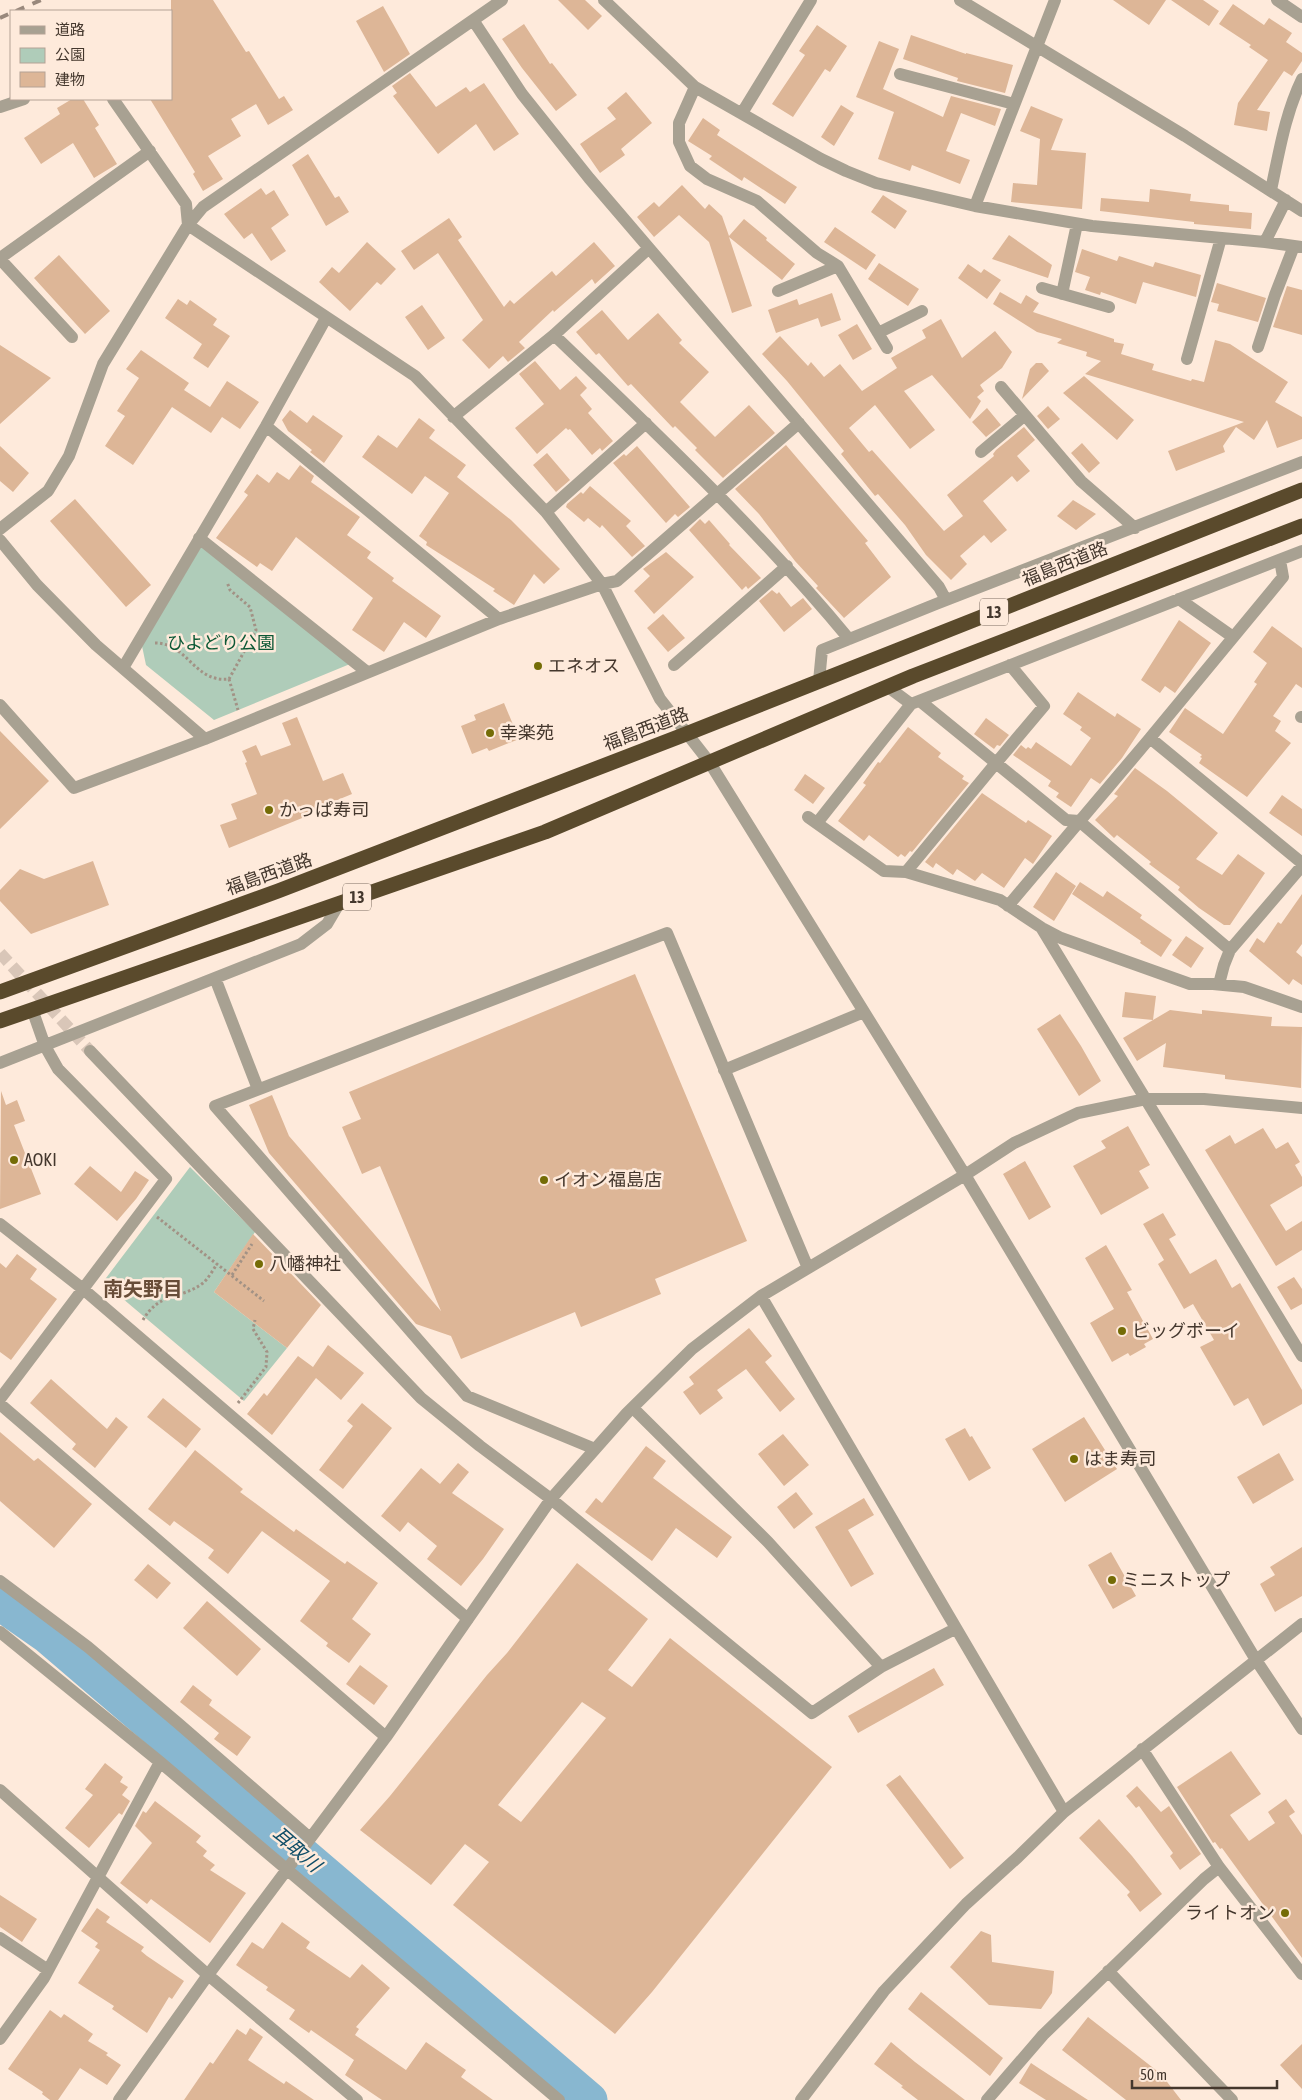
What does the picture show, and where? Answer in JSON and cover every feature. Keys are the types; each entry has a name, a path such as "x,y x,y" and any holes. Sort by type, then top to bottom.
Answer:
{"highway":[{"name":"福島西道路","path":"0,992 278,892 686,734 1302,490"},
{"name":"13","path":"0,1021 545,832 888,687 1302,526"}],"street":[{"path":"0,529 48,491 62,470 72,449 102,364 188,226 203,206 502,0"},
{"path":"604,0 695,87 846,171 876,183 974,206 1078,224 1265,242 1298,247 1275,294 1258,347"},
{"path":"742,113 811,0"},
{"path":"960,0 1185,136 1302,211"},
{"path":"974,206 1054,0"},
{"path":"1277,0 1302,17"},
{"path":"473,20 522,94 648,249 939,587 946,600"},
{"path":"900,74 1014,104"},
{"path":"1271,190 1284,131 1294,96 1302,80"},
{"path":"695,87 679,123 679,142 690,166 707,179 757,201 817,253 838,266 887,348"},
{"path":"0,107 21,100"},
{"path":"115,100 186,204 188,226"},
{"path":"72,337 0,258 150,151"},
{"path":"1265,242 1286,200"},
{"path":"1062,294 1078,224"},
{"path":"188,226 415,376 546,512 602,584 660,699 710,763 965,1175 1256,1660 1302,1729"},
{"path":"1187,359 1221,238"},
{"path":"453,417 554,335 648,249"},
{"path":"778,290 838,266"},
{"path":"1042,288 1109,307"},
{"path":"878,333 922,311"},
{"path":"124,668 266,426 326,318"},
{"path":"554,335 718,493 787,566 850,639"},
{"path":"1001,387 1081,481 1135,528"},
{"path":"981,452 1025,416"},
{"path":"546,512 646,423"},
{"path":"0,705 74,788 204,739 499,619 617,580 798,423"},
{"path":"266,426 499,619"},
{"path":"819,681 822,650 1302,462"},
{"path":"199,538 367,672"},
{"path":"0,540 50,598 96,645 204,739"},
{"path":"1302,551 916,702 812,820 884,871 906,872 1000,900 1042,928 1061,938 1190,984 1219,984 1244,987 1302,1007"},
{"path":"1008,906 1283,577 1280,560"},
{"path":"674,664 787,566"},
{"path":"1179,599 1233,637"},
{"path":"906,872 1044,706 1010,665"},
{"path":"888,687 916,702 996,763 1066,820 1079,821 1230,950"},
{"path":"1150,738 1302,864 1230,950 1219,984"},
{"path":"0,1063 301,944 327,924 340,902"},
{"path":"1042,928 1302,1356"},
{"path":"595,1449 467,1396 215,1106 667,933 808,1268"},
{"path":"215,978 258,1089"},
{"path":"0,1399 166,1179 58,1069 45,1046 32,1009"},
{"path":"724,1070 864,1012"},
{"path":"90,1051 421,1398 480,1446 551,1499 812,1712 882,1667 956,1629"},
{"path":"118,2100 208,1975 386,1737 551,1499 632,1408 692,1349 761,1296 965,1175 1014,1143 1078,1113 1146,1099 1204,1099 1302,1108"},
{"path":"0,1224 82,1289 468,1619"},
{"path":"761,1296 1064,1812"},
{"path":"0,1404 386,1737"},
{"path":"632,1408 768,1542 882,1667"},
{"path":"0,1581 88,1647 179,1724 307,1842"},
{"path":"801,2100 884,1991 966,1904 1064,1812 1302,1624"},
{"path":"0,1632 291,1865 559,2100"},
{"path":"1142,1750 1219,1867 1302,1974"},
{"path":"0,2040 48,1970 160,1762"},
{"path":"0,1790 24,1809 97,1878 208,1975 357,2100"},
{"path":"992,2098 1043,2035 1204,1879 1219,1867"},
{"path":"0,1938 48,1970"},
{"path":"1108,1971 1232,2100"}],"path":[{"path":"230,563 226,578 230,590 250,607 256,630 229,679 242,723"},
{"path":"137,644 158,643 173,647 188,659 197,670 218,680 229,679"},
{"path":"144,1208 264,1301"},
{"path":"232,1275 254,1241"},
{"path":"144,1317 151,1307 168,1297 195,1288 204,1282 217,1264"},
{"path":"241,1398 266,1367 267,1352 253,1329 255,1320"}],"green space":[{"name":"ひよどり公園","path":"202,545 350,664 214,720 146,665 142,646"},
{"path":"190,1167 255,1232 214,1292 287,1348 244,1401 103,1282"}],"building":[{"path":"171,0 213,0 246,52 249,51 279,99 284,96 293,110 268,125 256,104 231,119 241,136 208,156 223,179 203,191 193,174 195,172 151,100 172,100"},
{"path":"558,0 585,0 602,16 588,30"},
{"path":"1113,0 1166,0 1149,25"},
{"path":"1171,0 1203,0 1219,11 1209,26"},
{"path":"1233,4 1264,25 1269,18 1292,33 1286,42 1302,53 1302,61 1292,76 1284,71 1257,110 1270,112 1267,131 1234,125 1238,103 1268,60 1249,47 1251,45 1219,24"},
{"path":"383,6 410,54 384,72 356,21"},
{"path":"524,24 550,64 552,63 577,95 556,111 502,39"},
{"path":"817,25 847,46 830,72 825,69 793,117 772,104 805,55 799,51"},
{"path":"911,35 966,54 1013,65 1005,93 957,81 958,78 903,59"},
{"path":"879,41 899,49 883,89 943,117 951,96 1001,109 995,126 961,113 946,151 970,160 960,184 912,165 910,171 878,159 894,112 856,97"},
{"path":"410,73 436,107 466,87 470,92 484,83 519,134 494,151 476,124 438,154 393,96 397,93 392,86"},
{"path":"626,92 652,123 621,149 625,155 600,173 580,144 616,119 607,108"},
{"path":"70,100 84,100 99,125 95,128 117,164 94,178 73,143 41,164 24,138 60,114 57,108"},
{"path":"841,105 854,113 834,146 821,137"},
{"path":"1031,106 1063,119 1051,150 1086,153 1082,209 1011,202 1013,183 1037,185 1040,139 1020,131"},
{"path":"703,118 720,130 717,135 797,187 785,204 744,177 742,181 709,159 712,156 688,141"},
{"path":"308,154 335,198 339,196 349,212 326,226 292,165"},
{"path":"682,185 705,209 709,204 722,216 729,236 744,219 795,264 782,280 729,237 752,306 732,313 709,242 679,215 654,237 637,217 654,202 659,207"},
{"path":"261,188 266,195 274,190 289,215 271,228 286,251 271,261 252,233 244,239 224,214"},
{"path":"1150,189 1191,194 1190,201 1229,205 1229,211 1252,213 1251,229 1194,224 1194,222 1100,211 1101,198 1149,202"},
{"path":"883,195 907,211 895,229 871,212"},
{"path":"449,218 462,237 458,240 504,307 510,300 514,304 552,271 556,276 594,242 615,266 595,284 592,279 554,312 553,310 519,342 525,348 508,362 503,356 489,369 462,340 483,320 438,253 414,270 401,251"},
{"path":"835,227 876,255 866,270 824,242"},
{"path":"1009,235 1052,265 1048,278 992,259"},
{"path":"367,242 396,269 381,285 377,282 350,311 319,282 332,267 339,273"},
{"path":"1082,249 1117,261 1119,256 1153,267 1155,262 1201,275 1196,297 1143,282 1136,304 1101,292 1100,295 1085,290 1090,277 1075,272"},
{"path":"59,255 110,311 85,334 34,278"},
{"path":"879,263 919,289 908,306 868,279"},
{"path":"968,264 981,273 984,269 1001,280 987,299 958,278"},
{"path":"1217,283 1266,298 1258,322 1217,311 1219,304 1211,302"},
{"path":"1287,286 1302,290 1302,335 1273,327"},
{"path":"1000,292 1021,304 1026,295 1039,303 1033,312 1114,339 1114,342 1124,344 1121,354 1154,364 1152,370 1191,381 1192,379 1204,382 1215,340 1230,344 1288,382 1275,402 1302,417 1302,439 1277,448 1267,420 1254,440 1236,427 1223,446 1225,452 1176,471 1168,451 1244,422 1085,374 1101,361 1086,356 1087,352 1057,343 1062,339 1037,332 993,304"},
{"path":"832,293 841,320 821,327 818,318 776,333 768,310 797,299 799,305"},
{"path":"178,299 187,305 190,300 217,319 213,325 230,336 208,368 193,358 202,344 165,318"},
{"path":"422,305 445,338 428,350 405,317"},
{"path":"602,310 628,340 658,313 682,340 679,343 709,372 680,402 715,437 749,405 775,433 723,478 695,450 697,448 675,426 673,428 631,384 628,386 599,353 596,355 576,332"},
{"path":"941,319 962,358 995,331 1012,352 1002,368 980,385 984,391 977,397 981,401 970,419 932,375 904,391 935,430 910,449 875,405 849,428 869,452 872,450 944,531 963,516 947,495 994,456 993,454 996,450 1024,427 1035,440 1017,456 1030,471 1017,482 1012,476 983,501 1007,530 991,543 984,535 960,556 967,564 951,580 926,555 905,525 878,494 875,496 841,454 844,451 787,381 762,354 780,336 808,366 811,362 824,377 840,364 862,391 897,368 891,358 926,338 922,330"},
{"path":"857,324 872,349 853,360 838,335"},
{"path":"0,345 51,378 0,424"},
{"path":"141,350 189,383 184,390 210,407 227,381 259,402 240,429 222,417 211,433 172,407 133,465 105,446 125,416 117,411 139,378 126,369"},
{"path":"535,361 560,390 576,376 587,388 580,395 592,409 588,413 613,441 602,451 600,448 592,455 570,429 566,428 537,454 515,428 544,404 519,374"},
{"path":"1036,363 1042,363 1049,371 1022,399 1030,369"},
{"path":"1084,376 1134,420 1117,440 1063,393"},
{"path":"1048,406 1060,419 1048,429 1037,416"},
{"path":"987,408 1001,425 986,437 972,422"},
{"path":"290,410 307,423 313,415 343,436 324,463 310,452 312,450 288,431 282,420"},
{"path":"419,418 435,430 429,438 466,465 457,477 511,520 560,569 544,584 534,574 514,605 493,591 495,589 426,545 427,542 419,536 449,493 425,476 412,494 362,457 378,435 397,448"},
{"path":"1082,443 1100,463 1089,473 1071,453"},
{"path":"786,445 868,541 865,543 891,577 844,618 816,588 818,586 795,561 759,514 735,489"},
{"path":"0,446 29,473 13,492 0,481"},
{"path":"637,446 690,507 678,517 675,514 666,523 613,463 624,454 626,456"},
{"path":"547,453 570,480 556,492 533,465"},
{"path":"300,465 314,476 311,482 360,517 347,535 371,552 367,558 394,578 392,581 441,616 426,638 404,622 384,652 352,630 373,598 296,537 272,571 260,563 257,567 216,538 248,495 244,492 257,474 269,483 277,472 289,480"},
{"path":"590,486 631,521 626,526 645,546 632,557 602,525 600,528 588,518 584,522 566,507 567,504 581,492 583,494"},
{"path":"75,499 151,585 126,607 50,521"},
{"path":"1073,500 1096,514 1076,530 1057,516"},
{"path":"700,519 705,524 709,520 729,545 761,578 748,589 746,586 742,590 689,530"},
{"path":"666,552 694,577 654,614 634,591 650,576 643,569"},
{"path":"772,590 777,594 779,592 791,607 803,598 812,609 784,632 759,601"},
{"path":"663,614 685,638 668,652 647,628"},
{"path":"1179,620 1211,643 1175,693 1165,686 1160,693 1141,680"},
{"path":"1272,626 1302,648 1302,688 1296,684 1273,716 1281,721 1275,731 1291,743 1247,797 1199,763 1202,755 1169,732 1185,708 1223,734 1257,684 1254,682 1267,663 1253,652"},
{"path":"1078,692 1115,717 1117,713 1141,729 1122,758 1100,784 1091,778 1071,807 1056,797 1059,793 1048,786 1051,781 1013,755 1021,745 1026,749 1028,747 1031,749 1036,742 1071,766 1091,738 1080,730 1082,727 1063,714"},
{"name":"幸楽苑","path":"504,703 519,739 489,751 487,748 472,754 461,726 476,720 474,715"},
{"path":"297,717 323,781 343,773 352,794 306,813 307,816 229,848 220,825 237,819 231,804 257,794 242,751 256,745 261,756 291,745 282,723"},
{"path":"986,718 1009,735 1000,746 997,745 994,749 974,734"},
{"path":"908,727 941,753 938,757 964,776 962,779 969,783 912,852 910,851 905,857 901,854 898,857 869,835 864,841 838,821 866,785 863,783 878,762 880,763"},
{"path":"0,731 49,781 0,829"},
{"path":"1135,768 1167,791 1218,833 1196,859 1222,875 1238,854 1265,873 1230,925 1224,925 1199,908 1178,890 1180,887 1149,864 1151,862 1117,835 1114,838 1095,820 1118,796 1114,794"},
{"path":"805,774 825,788 813,804 794,790"},
{"path":"982,793 1026,823 1028,820 1052,836 1033,864 1025,858 1004,888 982,873 975,881 957,869 953,875 936,863 933,868 925,862"},
{"path":"1282,795 1302,809 1302,836 1269,813"},
{"path":"93,861 109,905 31,934 0,901 0,890 20,869 44,879"},
{"path":"1056,872 1076,886 1054,921 1033,907"},
{"path":"1080,882 1103,897 1107,891 1142,915 1140,918 1172,940 1161,957 1140,943 1141,941 1072,894"},
{"path":"1302,894 1302,944 1296,952 1302,957 1302,985 1293,979 1289,985 1249,951 1257,938 1264,943 1278,922 1281,924"},
{"path":"1186,936 1204,948 1191,968 1172,955"},
{"path":"635,974 747,1241 655,1279 661,1294 581,1327 575,1312 461,1359 451,1336 416,1324 269,1153 249,1105 272,1095 289,1136 441,1311 380,1166 362,1174 342,1127 361,1119 349,1092"},
{"path":"1125,992 1156,996 1153,1020 1122,1017"},
{"path":"1170,1010 1202,1014 1202,1010 1272,1017 1271,1026 1302,1027 1301,1088 1225,1079 1225,1075 1163,1067 1166,1043 1137,1061 1123,1038"},
{"path":"1060,1014 1101,1081 1079,1096 1037,1029"},
{"name":"AOKI","path":"1,1091 6,1105 17,1100 25,1121 14,1125 41,1194 0,1209"},
{"path":"1128,1126 1150,1165 1139,1171 1149,1188 1101,1215 1073,1166 1106,1148 1101,1141"},
{"path":"1263,1128 1276,1149 1288,1142 1300,1162 1295,1165 1302,1177 1302,1186 1270,1205 1286,1231 1302,1221 1302,1250 1276,1266 1205,1150 1230,1135 1235,1144"},
{"path":"1025,1161 1051,1207 1029,1220 1003,1174"},
{"path":"90,1166 121,1192 135,1171 149,1180 117,1221 74,1184"},
{"path":"1163,1213 1176,1235 1169,1239 1190,1274 1216,1259 1232,1288 1240,1283 1302,1390 1302,1404 1263,1426 1248,1398 1234,1406 1200,1347 1214,1340 1193,1304 1184,1309 1158,1264 1164,1260 1143,1224"},
{"name":"八幡神社","path":"253,1234 321,1305 287,1348 214,1292"},
{"path":"1106,1245 1132,1290 1127,1292 1153,1339 1144,1344 1146,1347 1130,1356 1128,1353 1112,1362 1090,1323 1114,1309 1085,1258"},
{"path":"17,1254 37,1269 30,1279 57,1299 11,1360 0,1352 0,1263 6,1268"},
{"path":"1294,1277 1302,1289 1302,1304 1291,1310 1277,1287"},
{"path":"749,1328 772,1356 765,1362 795,1399 780,1412 746,1369 717,1390 723,1398 700,1415 683,1392 694,1384 689,1377"},
{"path":"328,1345 364,1373 341,1400 316,1378 272,1435 247,1414 264,1393 267,1396 298,1356 313,1367"},
{"path":"51,1379 107,1429 116,1417 128,1427 95,1468 72,1449 76,1444 30,1403"},
{"path":"163,1398 201,1429 186,1448 147,1417"},
{"path":"362,1403 392,1428 343,1489 319,1470 353,1426 347,1421"},
{"name":"はま寿司","path":"1084,1417 1117,1469 1065,1502 1032,1449"},
{"path":"965,1428 970,1437 972,1436 991,1468 969,1481 945,1439"},
{"path":"0,1432 34,1461 38,1458 92,1504 54,1548 0,1501"},
{"path":"783,1434 809,1465 784,1486 758,1454"},
{"path":"646,1446 666,1461 653,1478 732,1537 717,1558 676,1528 652,1561 585,1512 596,1498 602,1503"},
{"path":"195,1450 243,1489 240,1492 294,1532 296,1529 345,1564 347,1561 378,1583 352,1619 371,1634 349,1663 326,1646 328,1643 300,1621 330,1581 262,1531 228,1574 208,1558 214,1550 174,1521 170,1526 148,1509"},
{"path":"1279,1453 1294,1480 1253,1504 1237,1477"},
{"path":"458,1463 469,1472 452,1493 504,1529 461,1586 427,1559 437,1546 408,1522 400,1532 381,1516 421,1468 440,1484"},
{"path":"796,1492 813,1514 794,1529 777,1507"},
{"path":"864,1498 874,1515 848,1530 874,1574 851,1587 815,1527"},
{"path":"1302,1547 1302,1596 1275,1612 1260,1584 1275,1575 1270,1567"},
{"name":"ミニストップ","path":"1111,1552 1136,1596 1113,1609 1088,1565"},
{"path":"577,1563 648,1619 608,1670 632,1687 670,1638 832,1767 652,1992 615,2034 453,1905 489,1862 465,1844 431,1885 360,1830 507,1653","holes":["582,1702 606,1718 521,1822 498,1805"]},
{"path":"148,1564 171,1583 157,1599 134,1580"},
{"path":"207,1601 261,1649 237,1676 183,1628"},
{"path":"360,1665 388,1686 374,1705 346,1684"},
{"path":"934,1668 944,1685 858,1733 848,1716"},
{"path":"193,1685 212,1700 209,1705 251,1737 237,1756 214,1739 219,1733 180,1702"},
{"path":"1231,1751 1261,1794 1230,1815 1249,1841 1275,1823 1268,1812 1286,1799 1295,1812 1289,1816 1302,1835 1302,1958 1222,1848 1220,1849 1215,1842 1213,1843 1177,1787"},
{"path":"105,1763 123,1777 120,1782 128,1787 122,1795 130,1801 122,1815 119,1813 89,1848 65,1828 93,1795 85,1789"},
{"path":"900,1775 964,1858 950,1869 886,1785"},
{"path":"1137,1786 1161,1812 1169,1806 1201,1854 1180,1870 1170,1856 1173,1853 1139,1806 1136,1808 1126,1796"},
{"path":"155,1801 201,1836 196,1842 207,1851 203,1856 215,1865 210,1870 246,1893 210,1943 151,1899 147,1904 120,1883 152,1843 135,1826 143,1811 146,1813"},
{"path":"1099,1819 1162,1894 1140,1912 1127,1895 1130,1892 1079,1838"},
{"path":"0,1895 37,1919 22,1942 0,1927"},
{"path":"97,1908 110,1917 106,1922 144,1947 141,1951 184,1981 172,1999 169,1997 147,2033 112,2009 114,2006 78,1983 100,1950 95,1947 98,1943 81,1931"},
{"path":"282,1922 310,1942 306,1948 350,1978 362,1964 390,1988 356,2027 359,2029 355,2035 406,2070 426,2042 466,2070 461,2077 493,2100 382,2100 345,2075 354,2060 311,2030 309,2033 289,2019 295,2010 266,1990 268,1987 236,1965 252,1942 263,1949"},
{"path":"981,1931 991,1935 992,1962 1054,1971 1052,1993 1041,2009 989,2005 950,1967"},
{"path":"921,1992 1003,2058 990,2076 908,2009"},
{"path":"50,2010 61,2018 64,2014 93,2034 88,2041 108,2053 106,2055 121,2065 107,2085 80,2068 58,2100 50,2100 42,2094 43,2092 8,2069"},
{"path":"1088,2017 1161,2074 1181,2100 1126,2100 1062,2050"},
{"path":"250,2028 263,2037 248,2060 284,2084 286,2081 314,2100 184,2100 210,2062 213,2064 237,2029 246,2035"},
{"path":"891,2042 965,2100 918,2100 901,2087 903,2086 874,2064"},
{"path":"1302,2044 1302,2089 1280,2065"},
{"path":"1031,2063 1088,2100 1046,2100 1019,2083"}],"waterway":[{"name":"耳取川","path":"0,1603 47,1636 590,2100"}],"tunnel":[{"path":"0,953 90,1051"}],"railway":[{"path":"18,10 41,0"},
{"path":"0,18 10,13"}],"place":[{"name":"エネオス","path":"538,666"},
{"name":"幸楽苑","path":"490,733"},
{"name":"かっぱ寿司","path":"269,810"},
{"name":"AOKI","path":"14,1160"},
{"name":"イオン福島店","path":"544,1180"},
{"name":"八幡神社","path":"259,1264"},
{"name":"ビッグボーイ","path":"1122,1331"},
{"name":"はま寿司","path":"1074,1459"},
{"name":"ミニストップ","path":"1112,1580"},
{"name":"ライトオン","path":"1285,1913"}],"district":[{"name":"南矢野目","path":"143,1289"}]}
